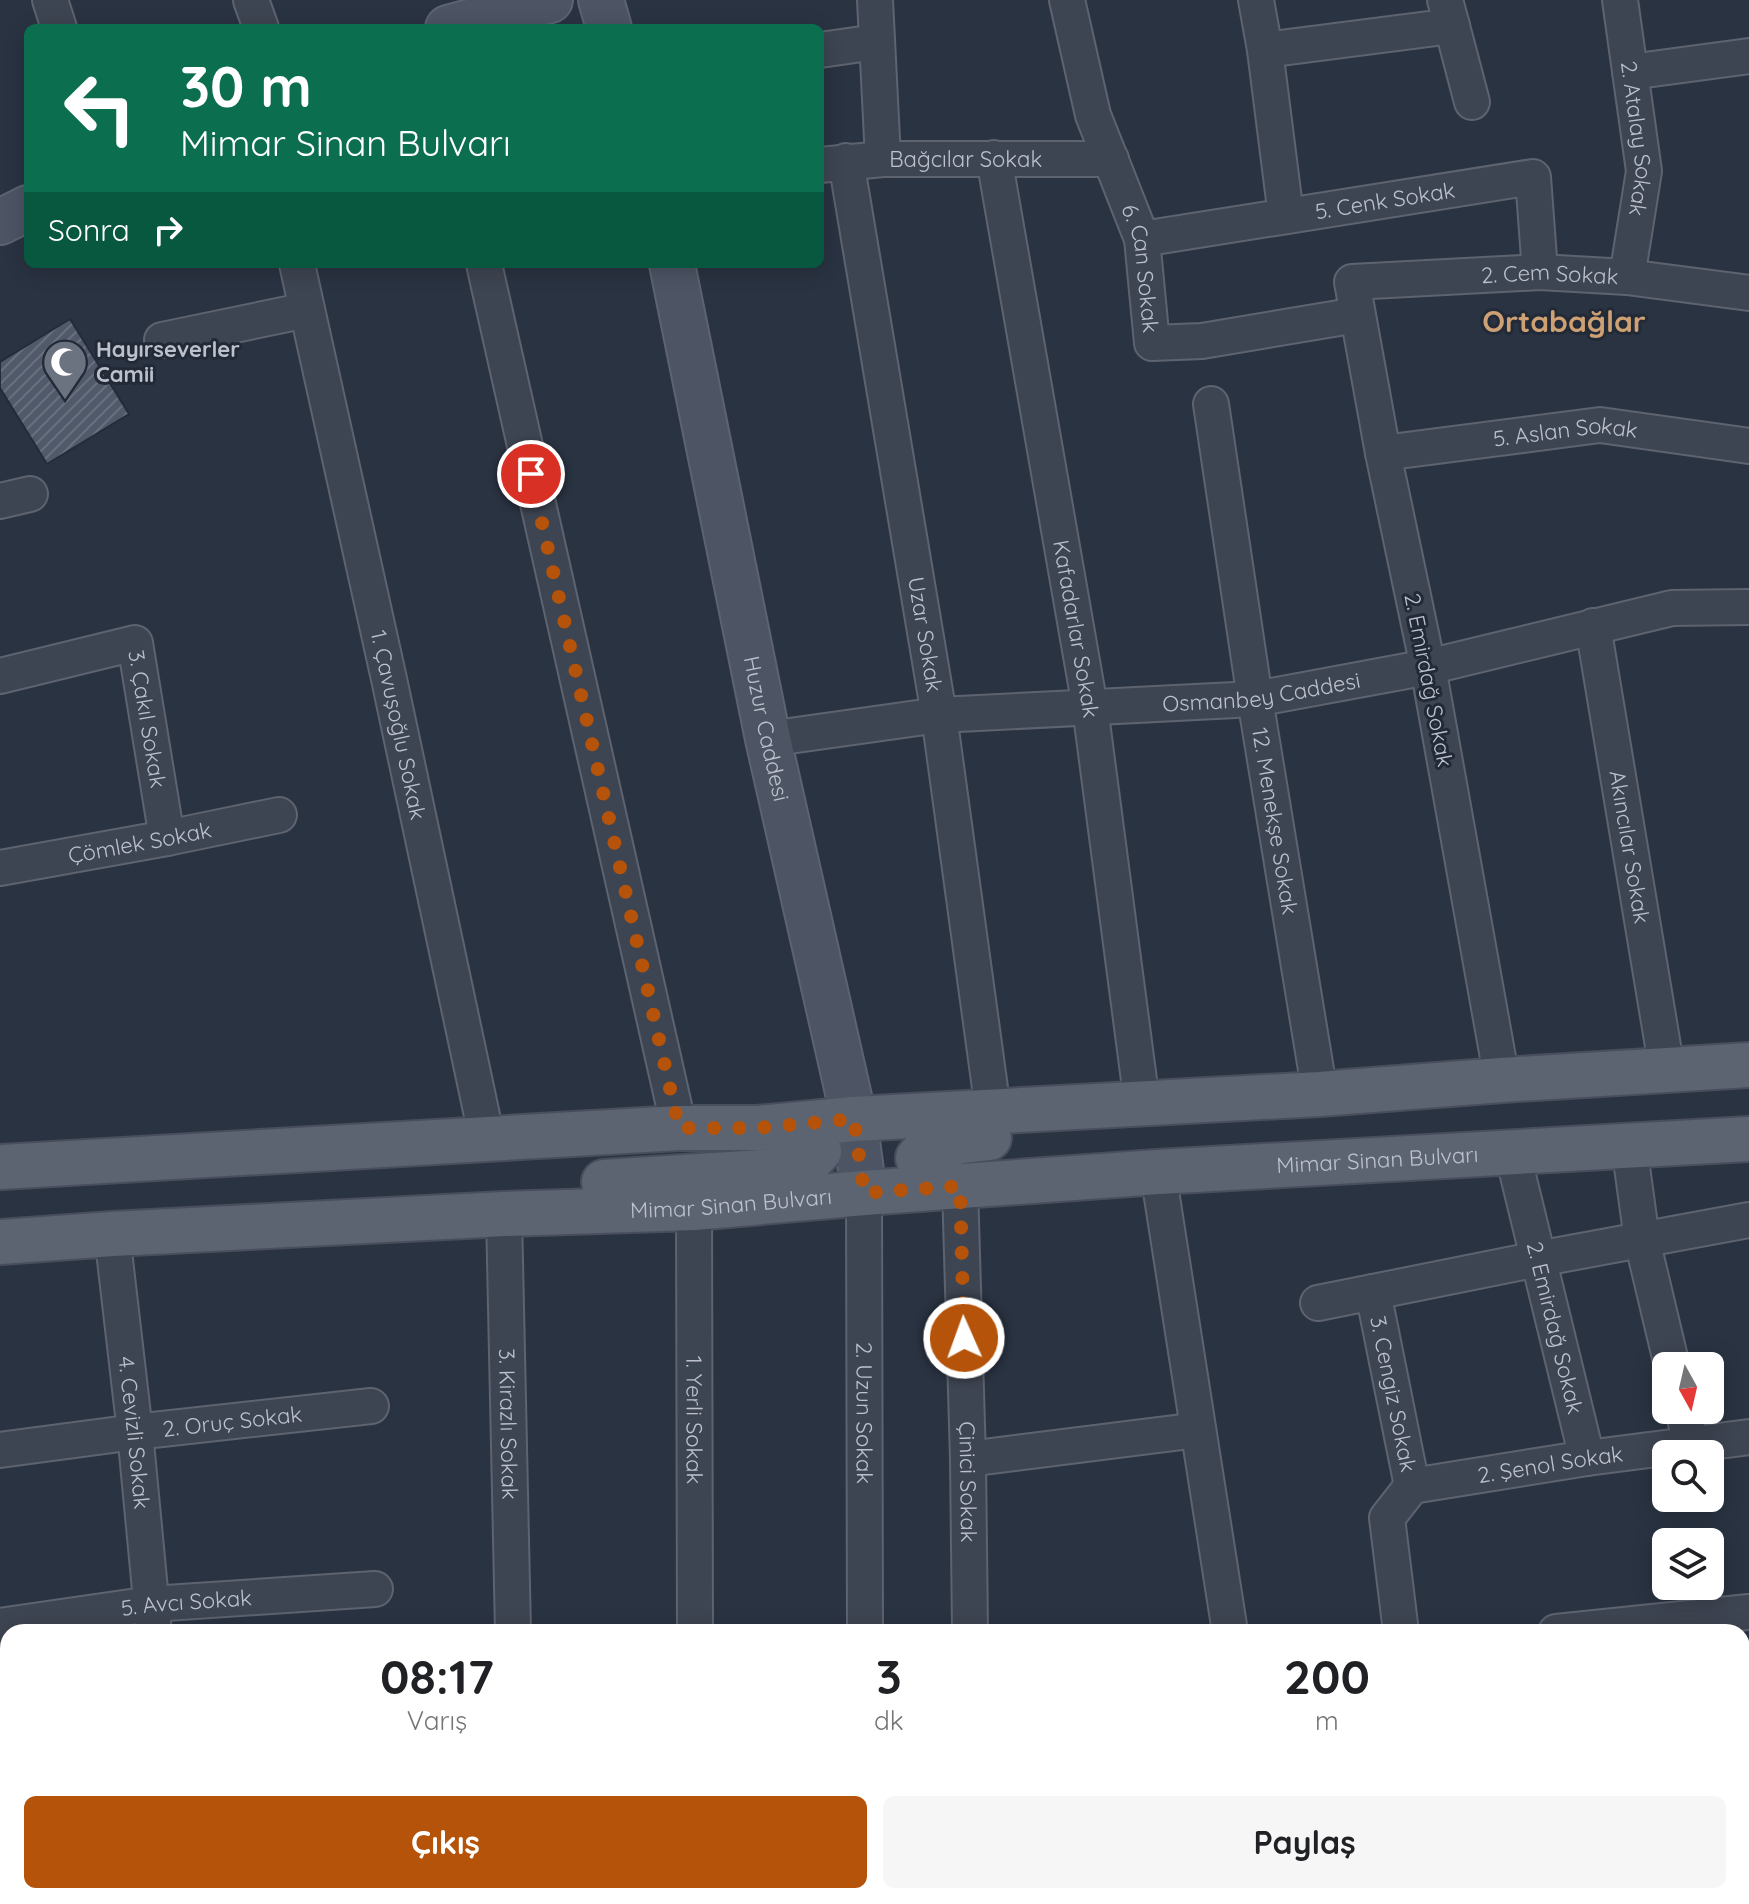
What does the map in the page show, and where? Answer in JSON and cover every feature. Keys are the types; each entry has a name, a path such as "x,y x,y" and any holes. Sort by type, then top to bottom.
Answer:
{"main road":[{"path":"449,18 550,0"},
{"path":"601,0 608,24"},
{"path":"0,222 24,210"},
{"name":"Huzur Caddesi","path":"673,268 768,739 854,1119 864,1193"},
{"path":"0,1167 679,1128 757,1128 993,1110 1320,1094 1749,1065"},
{"path":"960,1186 925,1174 918,1158 930,1145 1124,1129 1202,1101"},
{"path":"504,1214 584,1183 804,1167 819,1151 810,1134 757,1128"},
{"name":"Mimar Sinan Bulvarı","path":"0,1242 504,1214 694,1208 1158,1172 1749,1139"}],"street":[{"path":"50,0 58,24"},
{"path":"251,0 260,24"},
{"path":"875,0 883,159"},
{"name":"6. Can Sokak","path":"1067,0 1093,115 1142,239 1152,343 1202,341 1354,299"},
{"path":"1256,0 1286,216"},
{"name":"2. Atalay Sokak","path":"1620,0 1644,171 1627,277"},
{"path":"1265,50 1448,13 1472,102"},
{"path":"824,49 876,42"},
{"path":"1630,72 1749,56"},
{"name":"Kafadarlar Sokak","path":"994,158 1090,707 1142,1103"},
{"name":"Bağcılar Sokak","path":"833,163 883,159 1111,159"},
{"name":"Uzar Sokak","path":"833,163 939,715 993,1110"},
{"name":"5. Cenk Sokak","path":"1142,239 1533,177 1540,272"},
{"name":"1. Çavuşoğlu Sokak","path":"298,268 487,1139"},
{"path":"485,268 679,1128"},
{"name":"2. Cem Sokak","path":"1354,299 1540,272 1627,277 1749,293"},
{"name":"2. Emirdağ Sokak","path":"1354,299 1428,667 1502,1080"},
{"path":"162,340 307,310"},
{"name":"12. Menekşe Sokak","path":"1211,404 1255,699 1320,1094"},
{"name":"5. Aslan Sokak","path":"1383,453 1600,425 1749,446"},
{"name":"Osmanbey Caddesi","path":"768,739 939,715 1255,699 1428,667 1672,608 1749,607"},
{"name":"Akıncılar Sokak","path":"1593,626 1667,1070"},
{"name":"3. Çakıl Sokak","path":"0,676 135,643 167,838"},
{"name":"Çömlek Sokak","path":"0,868 279,815"},
{"path":"1629,1145 1642,1240 1669,1352"},
{"name":"2. Emirdağ Sokak","path":"1512,1151 1587,1458"},
{"path":"1158,1172 1229,1624"},
{"name":"Çinici Sokak","path":"960,1186 970,1624"},
{"name":"2. Uzun Sokak","path":"864,1193 865,1624"},
{"name":"1. Yerli Sokak","path":"694,1208 695,1624"},
{"name":"3. Kirazlı Sokak","path":"504,1214 513,1624"},
{"name":"3. Cengiz Sokak","path":"1318,1303 1749,1220"},
{"name":"4. Cevizli Sokak","path":"112,1234 153,1618"},
{"name":"3. Cengiz Sokak","path":"1373,1292 1412,1486 1387,1518 1400,1624"},
{"name":"2. Oruç Sokak","path":"0,1450 371,1406"},
{"path":"968,1459 1198,1430"},
{"name":"2. Şenol Sokak","path":"1724,1440 1749,1437"},
{"name":"2. Şenol Sokak","path":"1412,1486 1652,1449"},
{"name":"5. Avcı Sokak","path":"38,1624 153,1618 375,1589"},
{"path":"1692,1624 1749,1612"}],"building":[{"name":"Hayırseverler Camii","path":"70,319 129,414 47,464 0,388 0,362"}],"place":[{"name":"Hayırseverler Camii","path":"65,401"}],"district":[{"name":"Ortabağlar","path":"1564,322"}],"route":[{"path":"531,474 679,1128 757,1128 854,1119 864,1193 960,1186 964,1338"}]}
